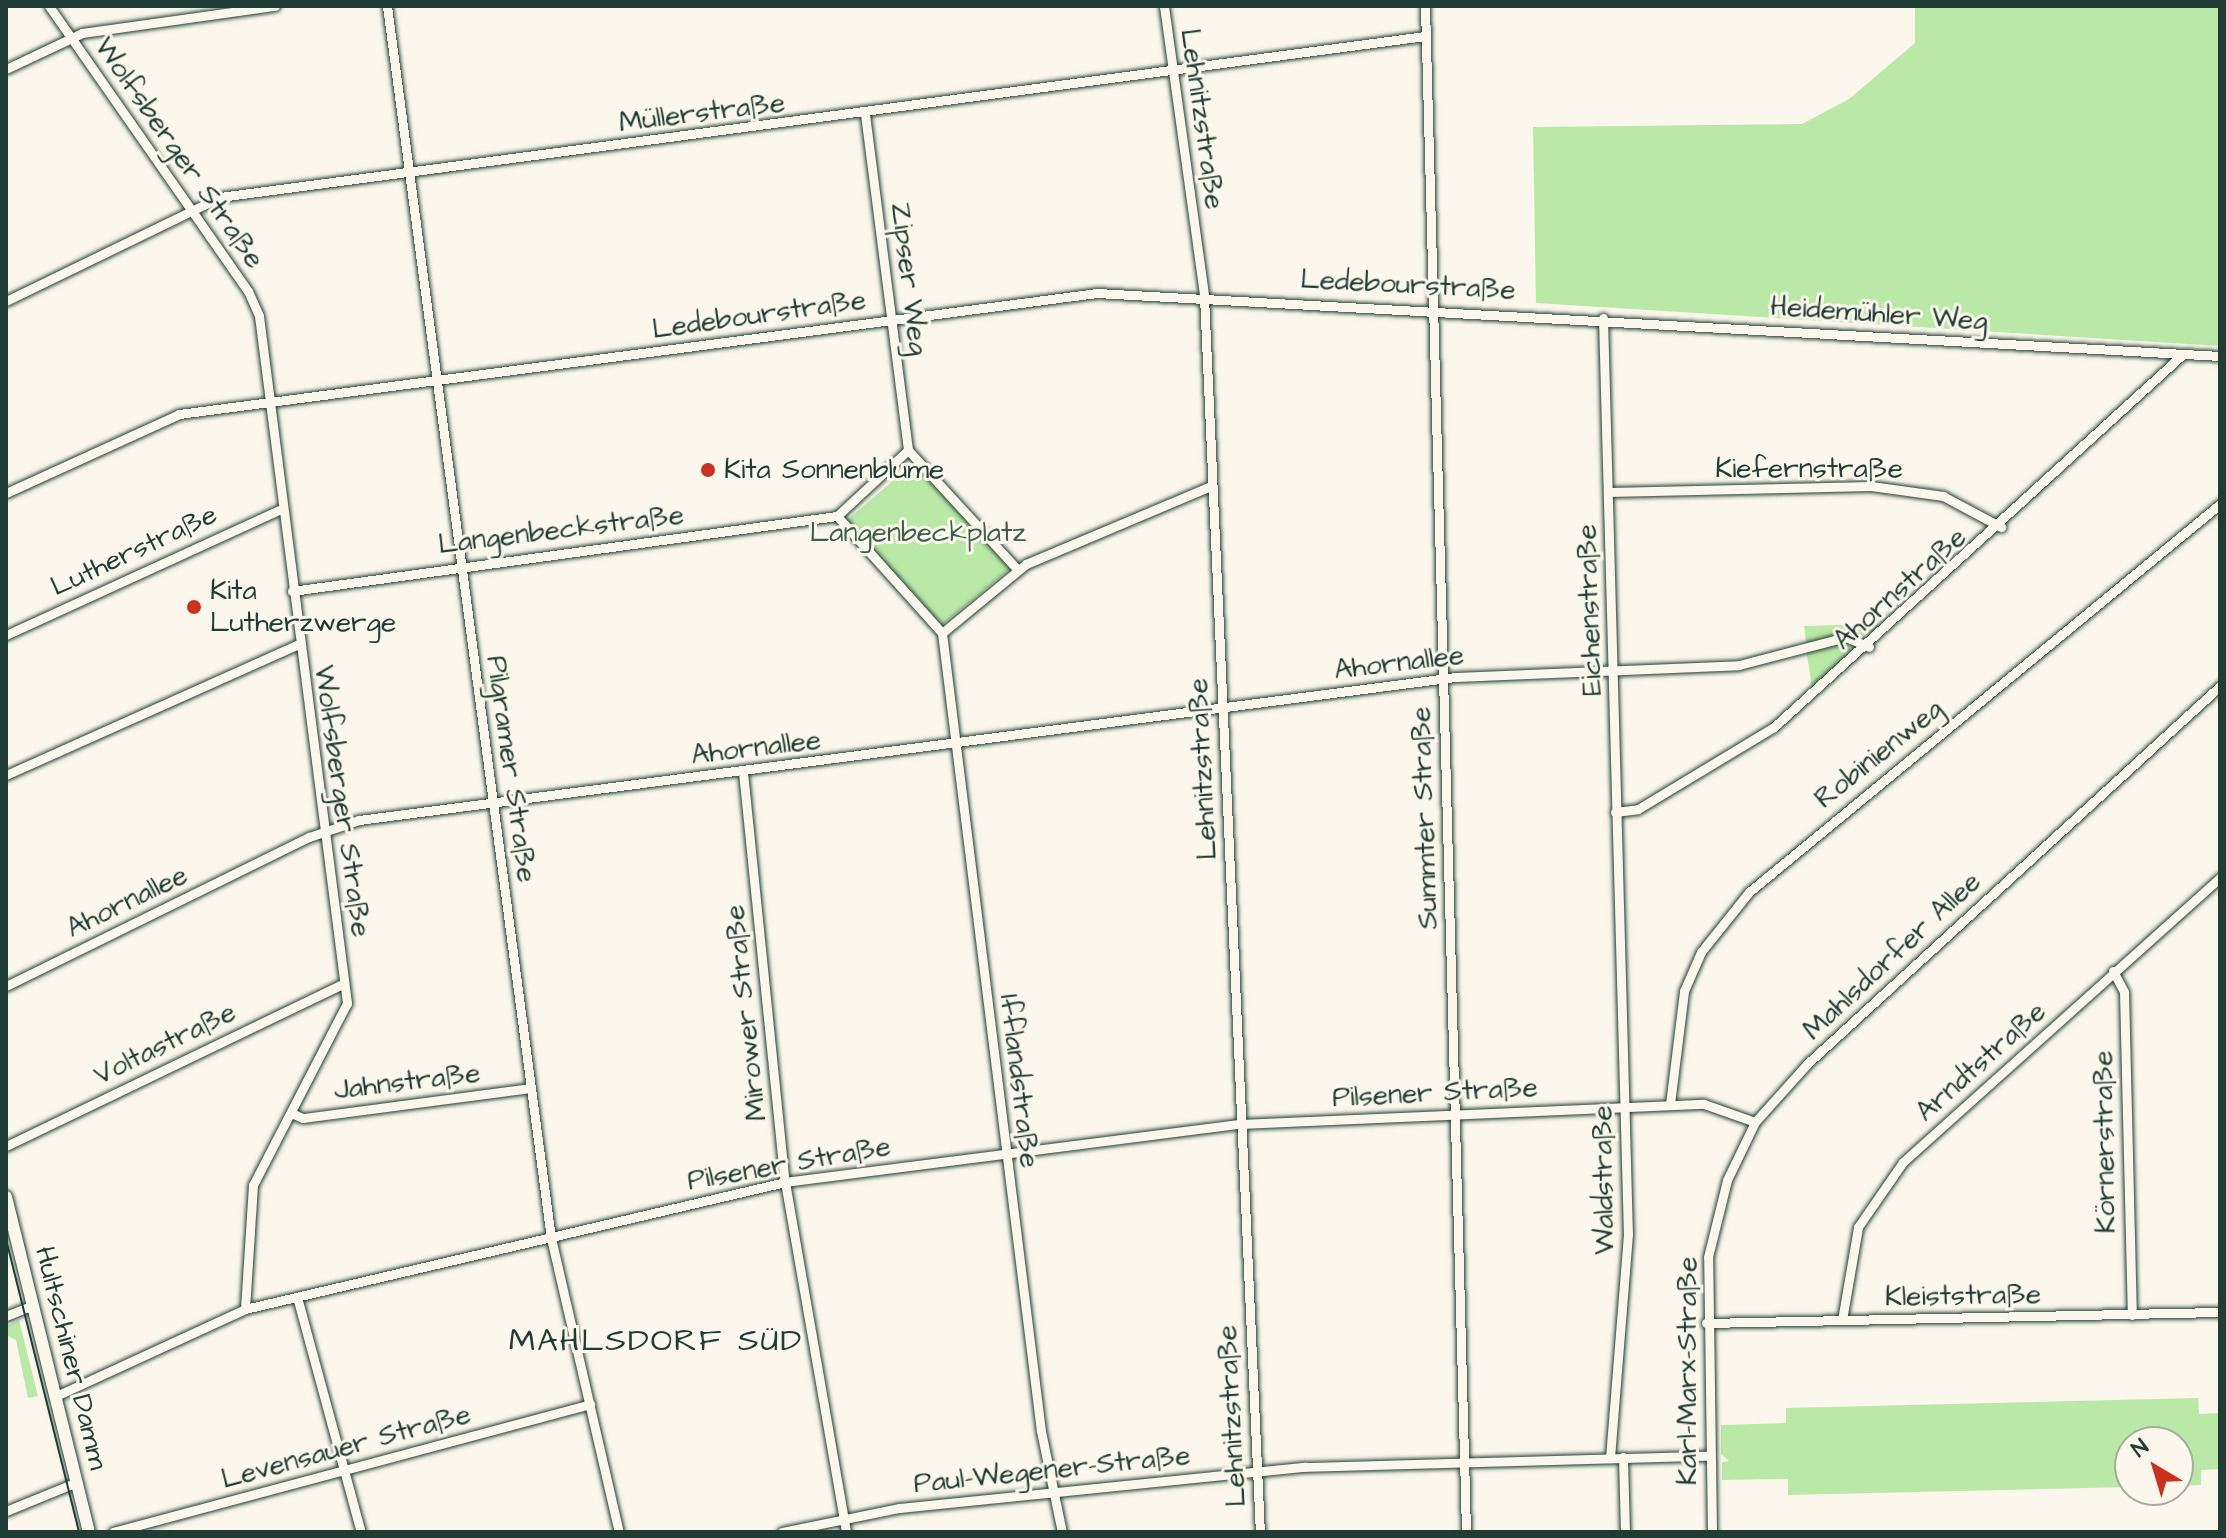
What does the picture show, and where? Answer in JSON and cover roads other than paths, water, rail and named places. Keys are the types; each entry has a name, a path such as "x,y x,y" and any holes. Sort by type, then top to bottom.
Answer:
{"main road":[{"name":"Hultschiner Damm","path":"6,1197 89,1532"}],"street":[{"name":"Wolfsberger Straße","path":"49,6 254,301 344,983 341,1025 253,1185 245,1309"},
{"path":"6,69 73,38 275,6"},
{"name":"Pilgramer Straße","path":"387,6 551,1238 619,1532"},
{"name":"Lehnitzstraße","path":"1164,6 1204,296 1260,1532"},
{"name":"Summter Straße","path":"1425,6 1466,1532"},
{"name":"Müllerstraße","path":"6,301 194,213 220,197 865,114 1425,36"},
{"name":"Zipser Weg","path":"865,114 908,450"},
{"name":"Ledebourstraße","path":"6,493 179,414 1097,293 1536,314"},
{"name":"Heidemühler Weg","path":"1536,314 2220,356"},
{"name":"Eichenstraße","path":"1603,318 1616,900"},
{"name":"Ahornstraße","path":"1615,812 1638,809 1774,727 1869,647 2001,527 2182,355"},
{"path":"1018,570 908,450 837,516 942,633 1018,570 1211,486"},
{"name":"Kiefernstraße","path":"1609,492 1871,486 1943,496 2001,527"},
{"name":"Robinienweg","path":"1670,1104 1684,991 1701,952 1749,892 2220,504"},
{"name":"Lutherstraße","path":"6,635 281,509"},
{"name":"Langenbeckstraße","path":"292,591 413,570 462,569 837,516"},
{"name":"Ifflandstraße","path":"942,633 1006,1152 1052,1492 1062,1532"},
{"name":"Ahornallee","path":"6,986 323,831 492,804 1443,679 1546,668 1739,665 1846,637 1869,647"},
{"path":"6,775 299,644"},
{"name":"Mahlsdorfer Allee","path":"1755,1122 1807,1064 2218,693"},
{"name":"Mirower Straße","path":"743,772 785,1182 846,1532"},
{"name":"Arndtstraße","path":"1842,1320 1849,1255 1876,1194 2113,971 2220,878"},
{"name":"Waldstraße","path":"1610,1458 1628,1283 1616,900"},
{"name":"Körnerstraße","path":"2113,971 2124,992 2132,1315"},
{"name":"Voltastraße","path":"6,1146 344,983"},
{"name":"Jahnstraße","path":"291,1113 303,1118 530,1088"},
{"path":"1624,1106 1670,1104 1729,1109 1755,1122"},
{"name":"Pilsener Straße","path":"56,1396 245,1309 785,1182 1240,1124 1624,1106"},
{"name":"Karl-Marx-Straße","path":"1712,1532 1706,1323 1711,1232 1755,1122"},
{"path":"297,1297 361,1532"},
{"path":"6,1316 33,1305"},
{"name":"Kleiststraße","path":"1706,1323 2220,1312"},
{"name":"Levensauer Straße","path":"113,1532 590,1404"},
{"name":"Paul-Wegener-Straße","path":"782,1532 841,1516 1258,1472 1464,1461 1709,1456"},
{"path":"1623,1457 1625,1532"},
{"path":"6,1511 77,1482"}],"tram line":[{"path":"6,1239 79,1532"}],"place":[{"name":"Kita Sonnenblume","path":"708,470"},
{"name":"Kita Lutherzwerge","path":"194,607"}],"district":[{"name":"MAHLSDORF SÜD","path":"656,1341"}],"park label":[{"name":"Langenbeckplatz","path":"918,533"}]}
